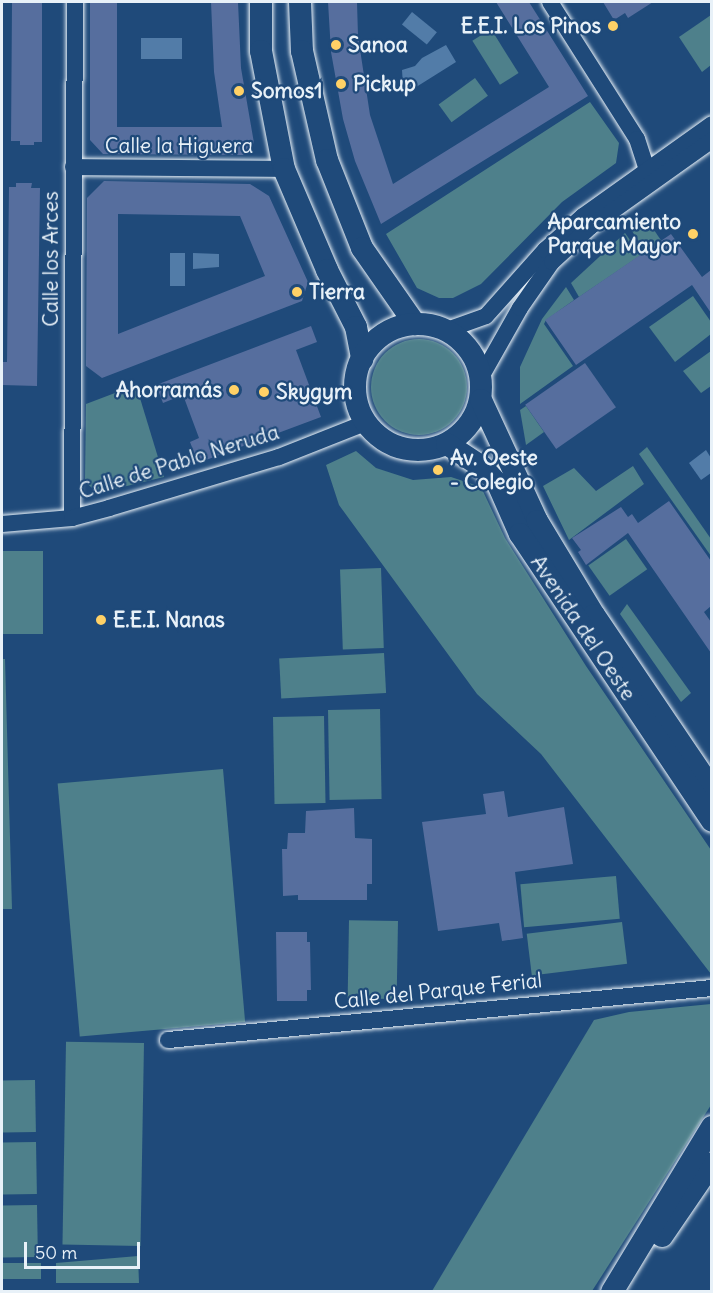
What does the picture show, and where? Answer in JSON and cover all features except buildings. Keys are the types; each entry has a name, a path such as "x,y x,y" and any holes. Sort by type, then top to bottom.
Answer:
{"street":[{"name":"Calle los Arces","path":"72,518 75,2"},
{"path":"261,2 261,51 284,169 327,270 356,327 362,359"},
{"path":"300,2 302,51 327,160 362,248 415,324"},
{"path":"550,2 637,139 647,170"},
{"path":"447,330 486,316 545,250 583,216 711,124"},
{"path":"481,377 520,308 552,262 590,227 711,140"},
{"name":"Calle la Higuera","path":"74,167 284,169"},
{"path":"415,324 447,330 463,342 475,358 481,377 481,400 468,426 447,444 431,450 402,448 377,436 365,423 356,402 355,380 362,359 371,345 384,334 399,327 415,324"},
{"name":"Avenida del Oeste","path":"481,400 537,521 594,615 711,789"},
{"name":"Calle de Pablo Neruda","path":"2,524 72,518 279,457 365,423"},
{"name":"Avenida del Oeste","path":"447,444 482,466 498,484 520,534 711,821"},
{"name":"Calle del Parque Ferial","path":"168,1040 711,988"},
{"path":"612,1292 711,1127"},
{"path":"630,1292 648,1257 711,1163"}],"green space":[{"path":"711,15 711,65 702,72 679,37"},
{"path":"491,29 519,73 500,85 472,41"},
{"path":"475,78 488,96 452,122 439,104"},
{"path":"590,102 619,143 616,163 562,202 481,284 453,298 439,298 417,288 386,234"},
{"path":"646,218 661,240 645,251 630,229"},
{"path":"625,233 641,255 579,297 571,283"},
{"path":"566,287 574,300 546,320 544,324 573,366 520,404 520,367 542,319"},
{"path":"693,296 711,322 711,334 675,362 649,327"},
{"path":"419,339 437,343 453,353 463,369 467,387 463,405 453,421 437,431 419,435 401,431 385,421 375,405 371,387 375,369 385,353 401,343"},
{"path":"711,351 711,386 701,393 683,371"},
{"path":"136,385 164,477 98,493 85,482 86,404"},
{"path":"526,406 544,432 526,445 520,410"},
{"path":"647,447 711,539 711,556 639,454"},
{"path":"356,451 376,468 413,480 451,477 481,487 505,538 586,666 711,850 711,974 541,754 477,694 339,505 326,465"},
{"path":"633,466 644,484 569,540 543,486 574,468 596,491"},
{"path":"626,539 647,569 610,596 588,565"},
{"path":"2,551 43,551 43,634 2,634"},
{"path":"381,568 384,648 343,649 340,569"},
{"path":"627,604 691,693 681,702 620,614"},
{"path":"384,653 386,693 281,698 279,658"},
{"path":"2,659 5,659 12,909 2,909"},
{"path":"380,709 382,799 330,800 328,710"},
{"path":"324,716 326,803 275,804 273,717"},
{"path":"223,769 245,1022 80,1037 58,783"},
{"path":"616,876 620,919 524,927 520,884"},
{"path":"349,920 398,921 397,999 348,998"},
{"path":"622,922 627,964 532,975 527,934"},
{"path":"711,1004 711,1105 592,1291 432,1291 594,1020 629,1012"},
{"path":"66,1042 144,1043 140,1246 62,1245"},
{"path":"35,1080 36,1132 3,1133 2,1081"},
{"path":"36,1142 37,1194 3,1195 2,1143"},
{"path":"37,1205 38,1257 3,1258 2,1206"},
{"path":"138,1256 139,1283 56,1283 56,1263"},
{"path":"2,1263 41,1263 41,1279 2,1279"}],"water":[{"path":"412,12 437,32 427,45 402,24"},
{"path":"141,38 182,38 182,59 141,59"},
{"path":"446,45 456,62 413,89 403,86 402,70 415,66 422,58"},
{"path":"170,253 185,253 185,286 170,286"},
{"path":"193,253 219,254 219,267 193,269"},
{"path":"706,450 711,458 711,473 701,480 689,463"}],"place":[{"name":"E.E.I. Los Pinos","path":"613,26"},
{"name":"Sanoa","path":"336,45"},
{"name":"Pickup","path":"341,84"},
{"name":"Somos1","path":"239,91"},
{"name":"Aparcamiento Parque Mayor","path":"693,234"},
{"name":"Tierra","path":"297,292"},
{"name":"Ahorramás","path":"234,390"},
{"name":"Skygym","path":"264,392"},
{"name":"Av. Oeste - Colegio","path":"438,470"},
{"name":"E.E.I. Nanas","path":"101,620"}]}
